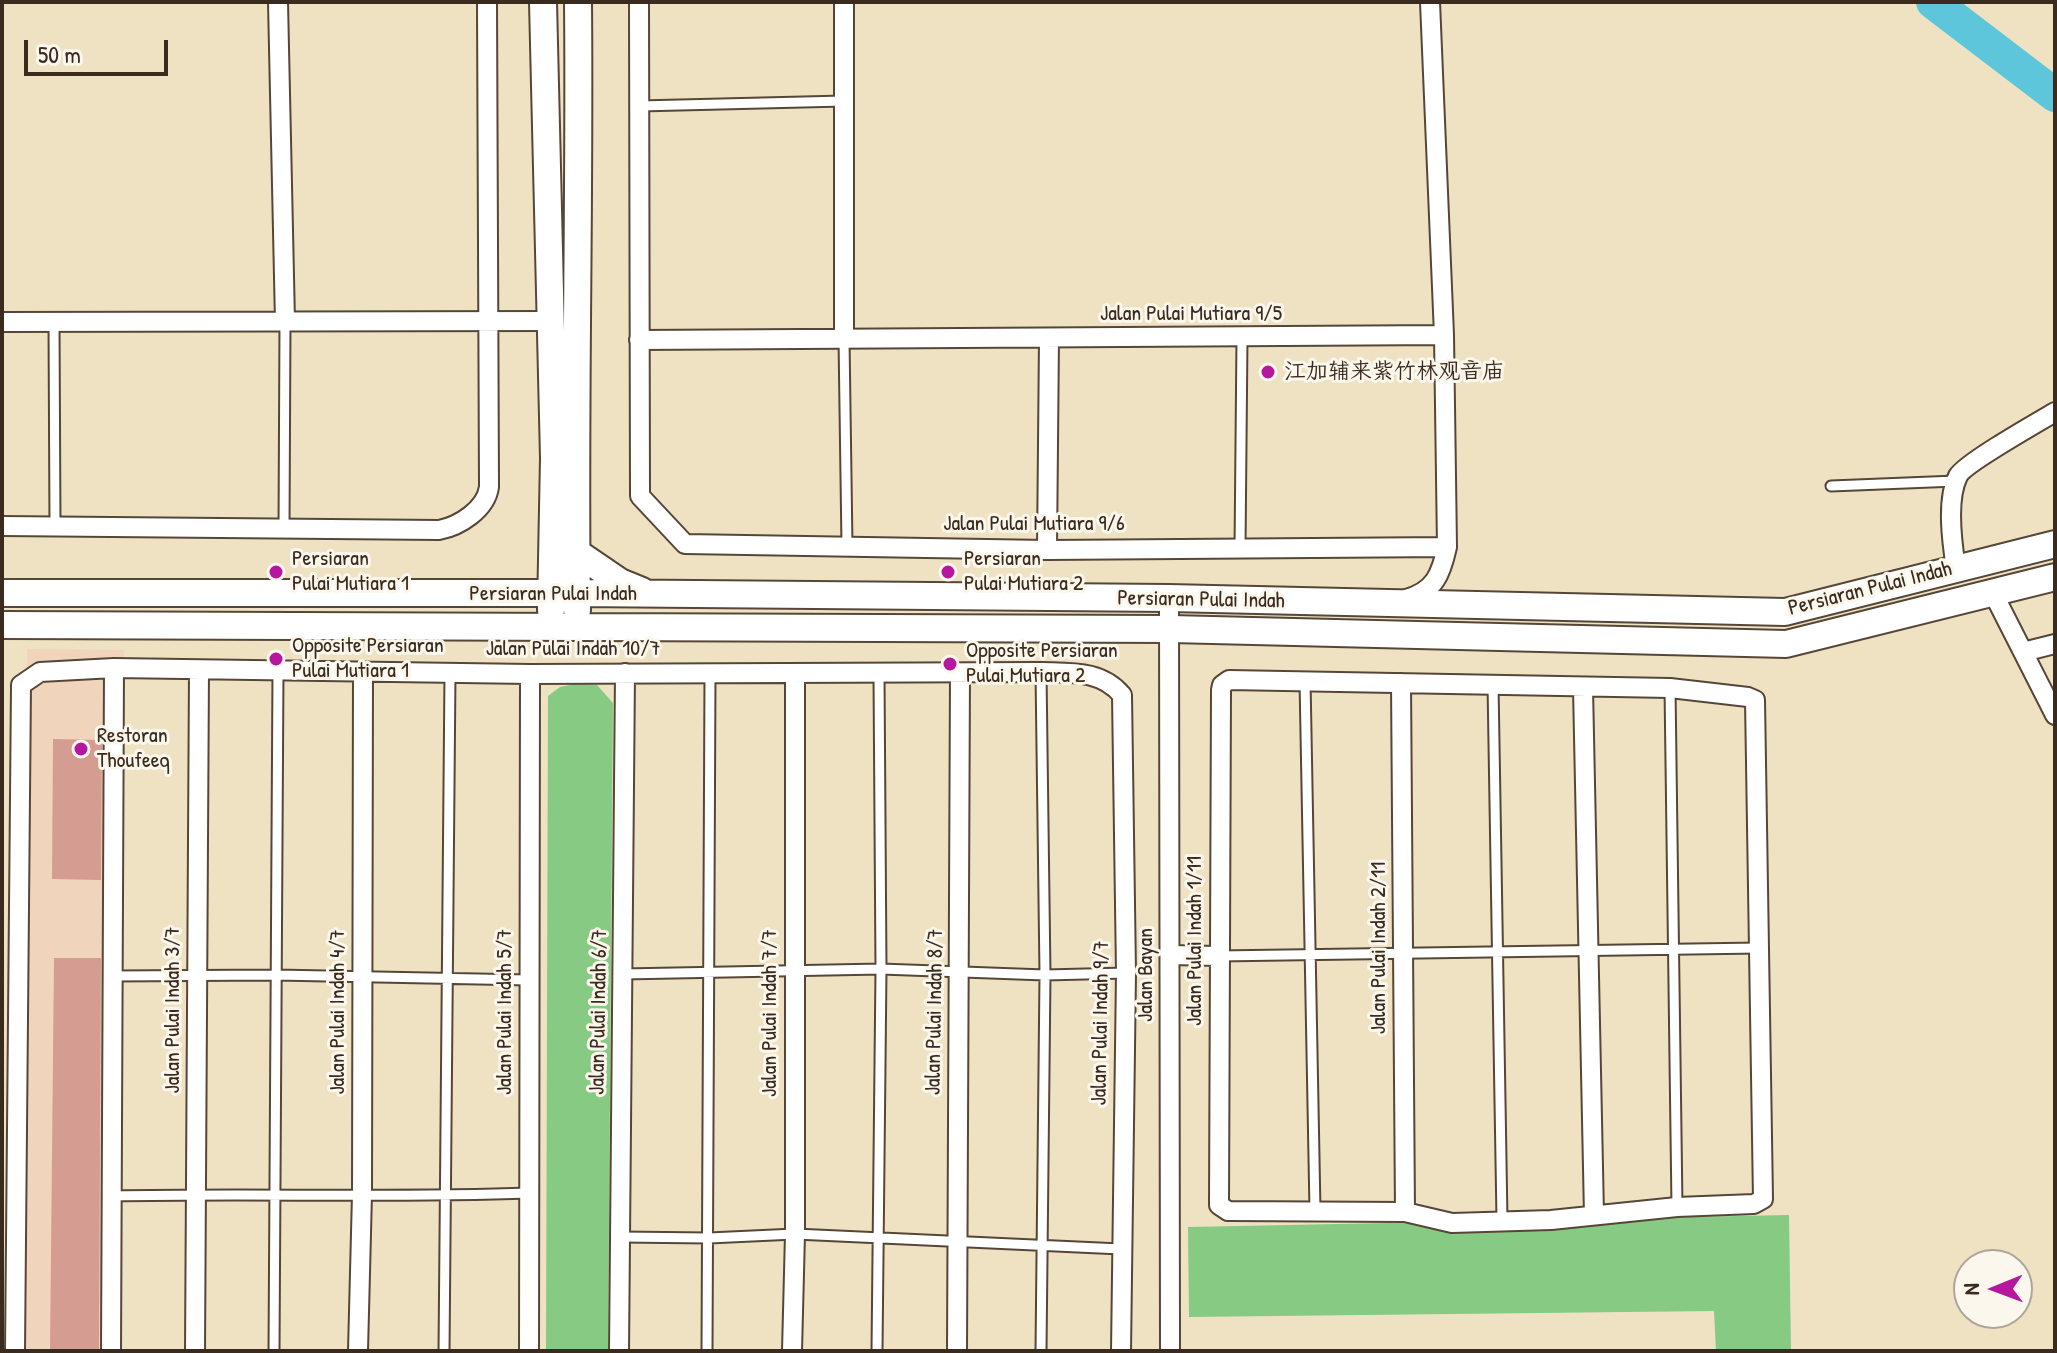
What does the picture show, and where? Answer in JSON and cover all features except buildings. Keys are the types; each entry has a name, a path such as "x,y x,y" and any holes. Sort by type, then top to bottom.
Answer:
{"main road":[{"path":"543,2 554,458 564,552"},
{"path":"578,2 580,178 564,552 564,594 578,627"},
{"name":"Persiaran Pulai Indah","path":"2,593 1169,598 1785,612 2055,544"},
{"path":"564,552 649,594"},
{"path":"510,594 564,552"},
{"path":"1877,589 1962,585 1993,593 2010,574 2055,553"},
{"name":"Persiaran Pulai Indah","path":"2,625 1171,629 1796,643 2055,577"},
{"path":"550,626 564,594"},
{"path":"2,640 86,625"}],"street":[{"path":"278,2 285,322"},
{"path":"2,526 439,530 455,526 486,501 489,487 487,2"},
{"path":"639,2 639,340"},
{"path":"844,2 844,339"},
{"path":"1392,603 1427,591 1440,576 1447,547 1444,335 1430,2"},
{"path":"2,322 552,321"},
{"name":"Jalan Pulai Mutiara 9/5","path":"639,340 1444,335"},
{"path":"1047,550 1049,338"},
{"name":"Jalan Pulai Mutiara 9/6","path":"639,340 640,496 685,544 1047,550 1447,547"},
{"path":"1956,568 1952,525 1956,481 1960,472 2055,412"},
{"path":"1993,593 2055,715"},
{"name":"Jalan Bayan","path":"1169,598 1170,1351"},
{"path":"2023,652 2055,644"},
{"path":"111,1351 114,668"},
{"name":"Jalan Pulai Indah 10/7","path":"10,1085 21,685 40,672 114,668 530,674 1041,672 1084,673 1111,683 1122,695"},
{"name":"Jalan Pulai Indah 3/7","path":"195,1351 199,670"},
{"name":"Jalan Pulai Indah 4/7","path":"358,1351 362,1194 363,672"},
{"name":"Jalan Pulai Indah 6/7","path":"619,1351 625,673"},
{"name":"Jalan Pulai Indah 5/7","path":"529,1351 530,674"},
{"name":"Jalan Pulai Indah 7/7","path":"792,1351 795,1234 795,674"},
{"name":"Jalan Pulai Indah 8/7","path":"957,1351 960,674"},
{"name":"Jalan Pulai Indah 1/11","path":"1305,680 1229,680 1221,690 1219,1205 1228,1211 1315,1211"},
{"path":"1305,680 1670,688 1748,697 1757,703 1763,1199 1754,1204 1452,1223 1405,1212 1315,1211"},
{"name":"Jalan Pulai Indah 2/11","path":"1401,683 1405,1212"},
{"path":"1583,688 1594,1215"},
{"name":"Jalan Pulai Indah 9/7","path":"1121,1351 1126,973 1122,695"},
{"path":"1170,955 1218,956"},
{"path":"10,1085 15,1351"}],"lane":[{"path":"639,106 845,101"},
{"path":"284,529 285,322"},
{"path":"54,323 55,526"},
{"path":"1240,549 1242,338"},
{"path":"844,339 847,546"},
{"path":"1831,486 1956,481"},
{"path":"274,1351 278,670"},
{"path":"1041,672 1045,975 1041,1351"},
{"path":"444,1351 450,673"},
{"path":"707,1351 710,674"},
{"path":"877,1351 881,969 879,675"},
{"path":"1305,680 1315,1211"},
{"path":"1493,684 1502,1220"},
{"path":"1670,688 1677,1207"},
{"path":"1218,956 1760,948"},
{"path":"623,974 881,969 1045,975 1126,973"},
{"path":"113,976 276,975 529,980"},
{"path":"113,1196 447,1196 530,1193"},
{"path":"620,1237 709,1238 795,1234 1121,1249"}],"shaded area":[{"path":"27,649 124,650 119,1351 21,1351"}],"green space":[{"path":"597,685 613,703 608,1351 546,1351 548,696 560,687"},
{"path":"1789,1215 1791,1351 1716,1351 1714,1311 1189,1317 1188,1227"}],"waterway":[{"path":"1933,2 2055,95"}],"place":[{"name":"江加辅来紫竹林观音庙","path":"1268,372"},
{"name":"Persiaran Pulai Mutiara 1","path":"276,572"},
{"name":"Persiaran Pulai Mutiara 2","path":"948,572"},
{"name":"Opposite Persiaran Pulai Mutiara 1","path":"276,659"},
{"name":"Opposite Persiaran Pulai Mutiara 2","path":"950,664"},
{"name":"Restoran Thoufeeq","path":"81,749"}]}
